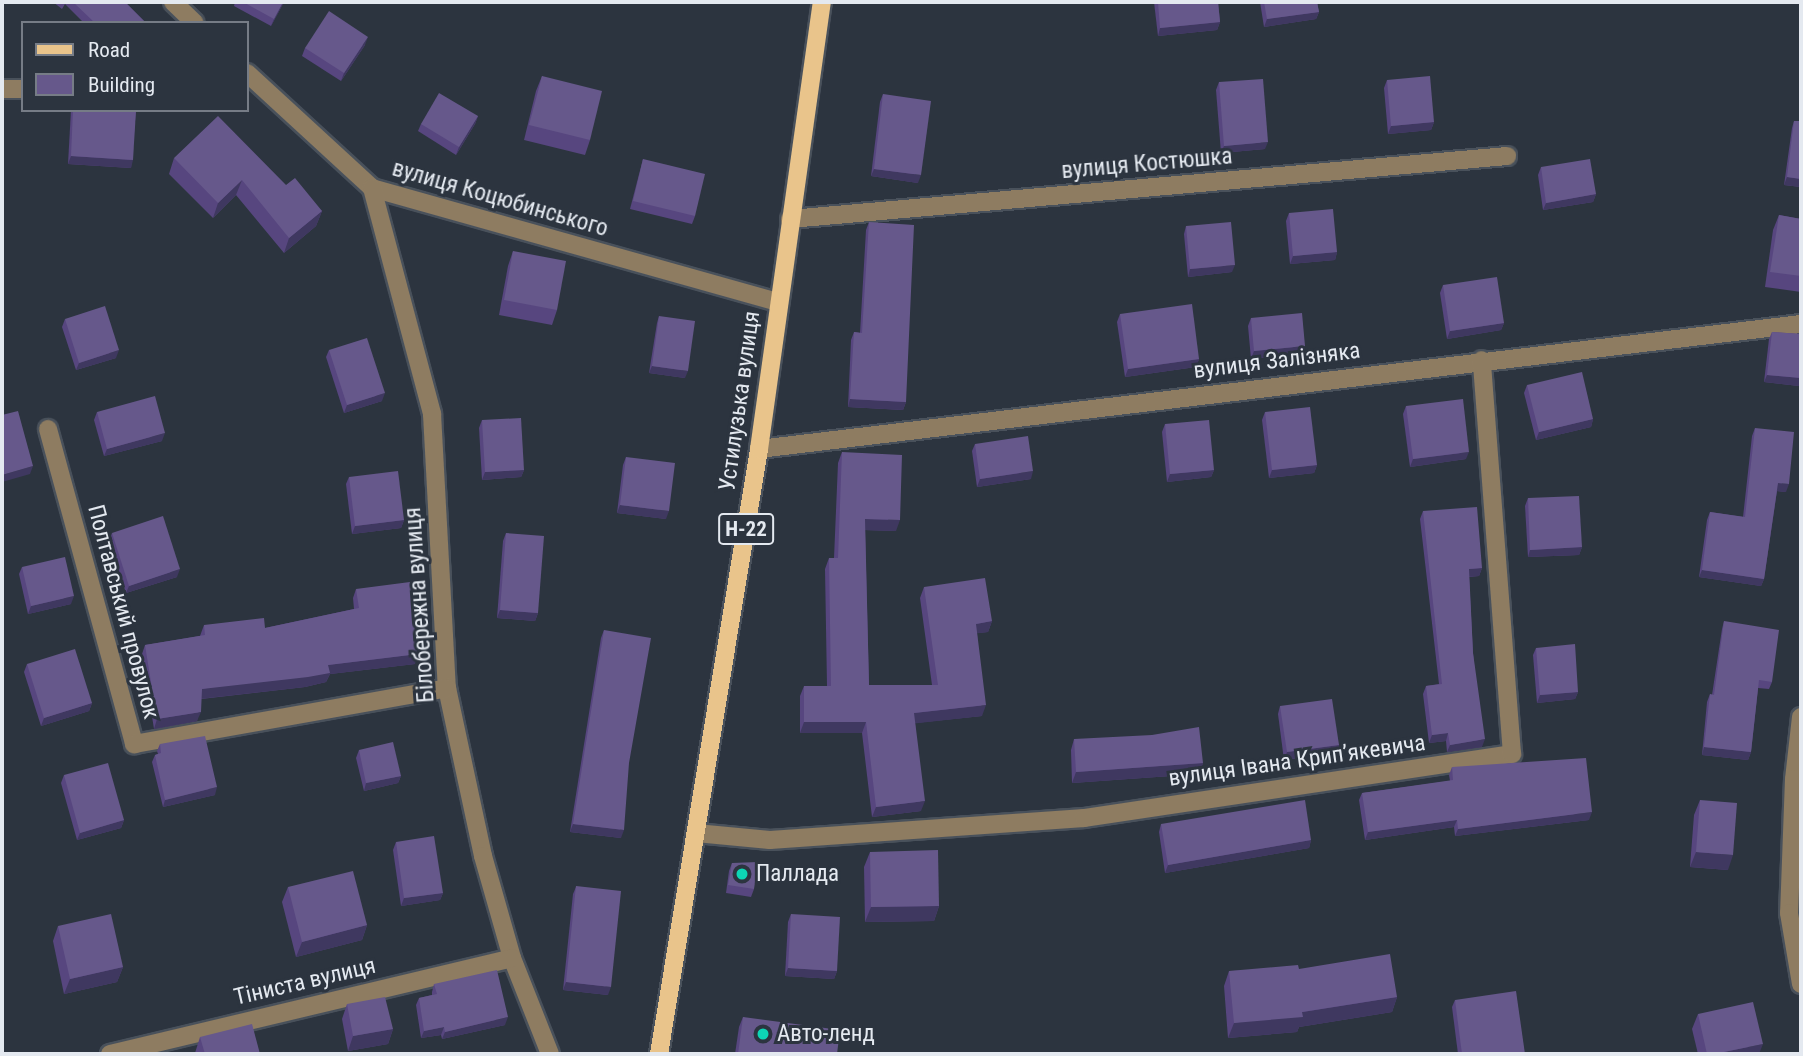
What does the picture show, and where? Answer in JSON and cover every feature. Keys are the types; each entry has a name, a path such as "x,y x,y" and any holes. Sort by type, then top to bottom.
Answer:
{"main road":[{"name":"Устилузька вулиця","path":"659,1054 759,449 822,2"}],"street":[{"path":"173,2 193,21"},
{"name":"вулиця Коцюбинського","path":"248,74 372,188 778,302"},
{"path":"2,89 21,89"},
{"path":"248,93 268,93"},
{"name":"вулиця Костюшка","path":"790,219 1507,156"},
{"name":"Білобережна вулиця","path":"372,188 432,414 447,688 483,856 512,958 550,1054"},
{"name":"вулиця Залізняка","path":"759,449 1482,360 1801,324"},
{"name":"вулиця Івана Крипʼякевича","path":"696,833 770,840 1084,818 1512,754 1482,360"},
{"name":"Полтавський провулок","path":"48,429 134,744 447,688"},
{"path":"1801,717 1789,913 1801,984"},
{"name":"Тіниста вулиця","path":"110,1054 512,958"}],"building":[{"path":"73,2 125,2 144,21 93,21"},
{"path":"243,2 283,2 274,19"},
{"path":"1158,2 1218,2 1220,22 1160,28"},
{"path":"1264,2 1317,2 1319,12 1267,19"},
{"path":"329,11 368,37 344,73 305,48"},
{"path":"542,76 602,91 590,140 529,125"},
{"path":"1430,76 1434,122 1391,126 1387,80"},
{"path":"1263,79 1268,142 1224,146 1219,82"},
{"path":"439,93 478,116 459,147 421,124"},
{"path":"883,94 931,101 921,175 874,169"},
{"path":"73,112 136,112 133,160 71,156"},
{"path":"218,116 286,185 295,178 322,211 289,238 242,180 218,203 174,158"},
{"path":"1794,121 1801,121 1801,179 1787,177"},
{"path":"643,159 705,174 695,216 633,201"},
{"path":"1590,159 1596,194 1546,203 1541,167"},
{"path":"1333,209 1337,252 1293,256 1289,213"},
{"path":"1779,215 1801,219 1801,276 1770,272"},
{"path":"869,222 914,225 906,402 850,399 854,332 862,333"},
{"path":"1231,222 1235,265 1190,269 1186,226"},
{"path":"513,251 566,261 557,310 504,300"},
{"path":"1497,277 1504,323 1450,331 1443,285"},
{"path":"1192,304 1199,359 1128,369 1120,314"},
{"path":"105,306 119,350 79,363 65,319"},
{"path":"1302,313 1305,346 1254,351 1251,318"},
{"path":"659,316 695,321 688,371 652,366"},
{"path":"1772,332 1801,334 1801,378 1767,375"},
{"path":"367,338 385,393 347,405 329,350"},
{"path":"1582,372 1593,419 1539,432 1527,385"},
{"path":"155,396 165,433 107,449 97,412"},
{"path":"1463,399 1469,452 1413,459 1406,406"},
{"path":"1310,407 1317,465 1272,470 1265,412"},
{"path":"18,411 33,466 2,475 2,415"},
{"path":"521,418 524,470 485,472 482,420"},
{"path":"1209,420 1214,470 1170,474 1165,424"},
{"path":"1755,428 1794,432 1789,484 1778,483 1764,579 1702,570 1710,512 1745,517"},
{"path":"1028,436 1033,471 980,479 975,444"},
{"path":"842,452 902,455 900,520 865,519 869,685 938,685 924,587 985,578 992,621 976,624 986,705 914,713 925,801 876,807 866,722 804,722 804,686 831,686 829,558 838,558"},
{"path":"626,457 675,463 669,511 620,505"},
{"path":"398,471 404,520 355,526 349,477"},
{"path":"1579,496 1582,547 1530,550 1528,498"},
{"path":"1477,507 1482,568 1469,569 1473,653 1485,739 1450,745 1448,733 1432,735 1426,686 1442,684 1423,511"},
{"path":"163,516 180,569 129,586 112,533"},
{"path":"506,533 544,536 538,613 500,610"},
{"path":"65,557 74,596 31,606 22,567"},
{"path":"410,582 418,654 328,665 330,673 308,677 202,689 201,712 157,719 145,645 205,635 204,625 264,618 265,628 359,608 356,589"},
{"path":"1724,621 1779,630 1772,682 1759,680 1751,752 1704,747 1710,694 1714,695"},
{"path":"604,630 651,638 629,763 624,830 573,824"},
{"path":"1575,644 1578,692 1540,695 1536,648"},
{"path":"75,649 92,703 44,718 27,664"},
{"path":"1332,699 1339,745 1287,752 1280,706"},
{"path":"1199,727 1203,763 1076,772 1074,739 1152,735"},
{"path":"205,736 217,787 165,800 155,755 161,753 160,744"},
{"path":"393,742 401,776 366,783 359,750"},
{"path":"1586,758 1592,812 1458,829 1457,820 1368,832 1362,793 1453,780 1452,767"},
{"path":"108,763 124,820 80,833 64,775"},
{"path":"1305,800 1311,840 1168,865 1161,824"},
{"path":"1700,800 1737,803 1733,855 1696,852"},
{"path":"434,836 443,893 404,898 396,842"},
{"path":"938,850 939,906 871,907 870,852"},
{"path":"758,862 754,889 728,885 732,863"},
{"path":"353,871 367,925 302,942 288,887"},
{"path":"576,886 621,891 611,987 566,982"},
{"path":"111,914 123,967 70,979 58,926"},
{"path":"791,914 840,917 837,971 788,968"},
{"path":"1390,954 1397,997 1302,1012 1303,1017 1234,1023 1229,971 1298,965 1299,969"},
{"path":"497,970 508,1017 445,1032 444,1027 424,1031 419,998 437,994 434,984"},
{"path":"1516,991 1525,1054 1462,1054 1455,1000"},
{"path":"385,997 393,1029 353,1036 347,1004"},
{"path":"1753,1002 1763,1044 1707,1054 1698,1014"},
{"name":"Авто-ленд","path":"743,1017 840,1030 837,1054 738,1054"},
{"path":"252,1024 260,1054 205,1054 200,1037"}],"place":[{"name":"Паллада","path":"742,874"},
{"name":"Авто-ленд","path":"763,1034"}]}
